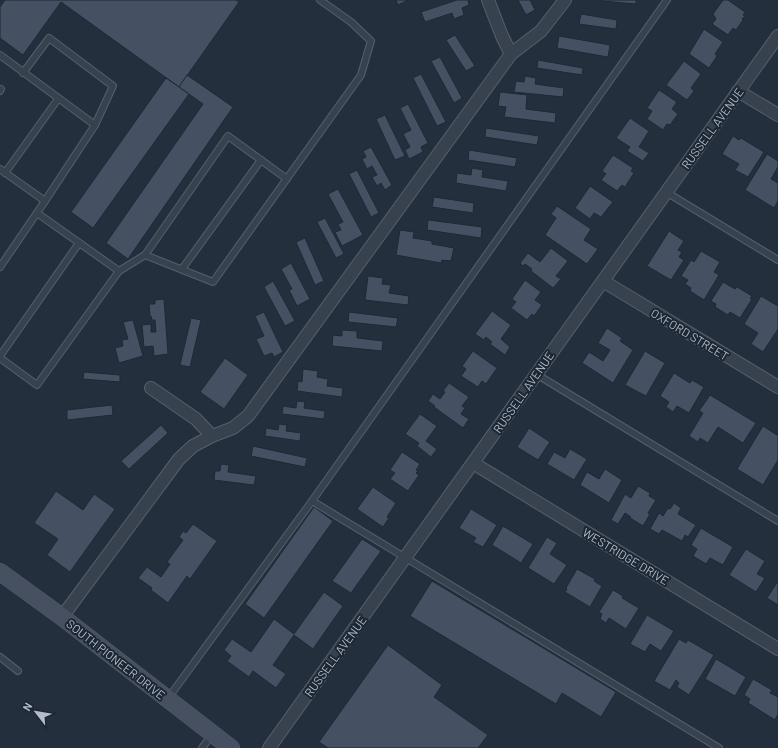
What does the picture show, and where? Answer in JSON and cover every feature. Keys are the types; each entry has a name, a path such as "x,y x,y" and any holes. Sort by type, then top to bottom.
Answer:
{"street":[{"path":"488,0 502,36 511,54"},
{"path":"62,617 179,458 193,446 212,436 233,428 248,416 511,54 541,31 565,0"},
{"name":"RUSSELL AVENUE","path":"268,748 778,36"},
{"path":"738,91 778,115"},
{"name":"OXFORD STREET","path":"603,281 778,387"},
{"path":"151,388 196,419 212,436"},
{"name":"WESTRIDGE DRIVE","path":"473,463 778,649"},
{"name":"SOUTH PIONEER DRIVE","path":"0,572 62,617 231,748"}],"lane":[{"path":"145,255 213,282 361,75 371,41 351,22 320,0"},
{"path":"168,699 312,501 667,0"},
{"path":"0,268 95,125 113,86 49,38 23,73"},
{"path":"0,55 95,125"},
{"path":"45,201 3,171 58,99"},
{"path":"79,243 0,357 37,386 119,271 145,255 228,136 287,179"},
{"path":"182,270 261,160"},
{"path":"666,192 778,260"},
{"path":"37,213 119,271"},
{"path":"536,374 778,521"},
{"path":"312,501 719,748"},
{"path":"0,657 18,671"},
{"path":"202,748 212,734"}],"building":[{"path":"5,0 236,0 239,2 179,87 61,2 23,55 0,38 0,7"},
{"path":"396,0 408,0 398,5"},
{"path":"457,0 468,0 469,5 462,8 464,15 454,19 452,13 425,22 421,12"},
{"path":"518,0 530,0 535,10 526,15"},
{"path":"636,0 636,4 602,1"},
{"path":"723,0 728,0 745,12 743,15 745,16 742,19 743,20 736,30 733,28 728,35 712,24 716,19 713,14"},
{"path":"581,14 617,20 616,29 579,24"},
{"path":"704,29 723,42 715,54 717,56 709,68 689,54"},
{"path":"455,35 475,66 466,71 446,40"},
{"path":"559,36 610,45 608,57 557,48"},
{"path":"440,57 462,98 454,103 431,61"},
{"path":"538,60 583,68 582,75 537,68"},
{"path":"684,61 701,74 691,88 694,91 687,100 666,85"},
{"path":"421,74 446,122 437,126 413,78"},
{"path":"187,75 233,107 128,259 106,243 203,104 179,87"},
{"path":"525,76 536,78 535,84 564,88 563,97 514,92 516,81 524,82"},
{"path":"166,78 189,94 93,228 71,212"},
{"path":"659,90 677,102 672,109 678,114 670,125 667,124 663,130 647,119 652,111 647,108"},
{"path":"500,92 527,95 526,109 556,113 555,123 504,117 506,107 498,106"},
{"path":"408,104 428,143 421,147 423,152 409,159 405,150 410,147 403,134 411,130 400,108"},
{"path":"385,115 405,156 395,160 376,119"},
{"path":"630,118 649,131 639,147 649,153 643,161 627,151 630,147 616,138"},
{"path":"486,128 539,136 537,145 485,137"},
{"path":"733,136 739,140 741,138 764,152 748,177 735,170 739,164 722,154"},
{"path":"371,147 392,185 385,190 381,183 377,186 372,177 377,175 372,166 367,169 362,159 366,157 363,151"},
{"path":"469,150 517,158 515,167 468,160"},
{"path":"767,154 778,161 778,167 771,179 778,183 778,201 774,208 745,190"},
{"path":"613,155 633,168 631,171 634,173 625,187 622,185 617,191 601,180 606,174 602,171"},
{"path":"472,168 483,170 482,177 508,181 506,191 456,183 457,173 471,175"},
{"path":"357,170 379,213 371,217 349,174"},
{"path":"590,186 613,202 601,217 594,213 590,219 575,208"},
{"path":"338,189 363,235 342,246 335,232 341,230 338,224 343,222 328,194"},
{"path":"434,197 474,203 473,213 432,207"},
{"path":"557,206 591,229 584,240 598,249 587,264 545,235 556,218 551,214"},
{"path":"325,218 344,254 336,258 317,222"},
{"path":"428,220 482,227 481,238 427,230"},
{"path":"400,230 414,232 413,238 432,241 432,244 454,248 451,261 442,260 441,263 396,255"},
{"path":"669,231 684,241 678,250 682,252 679,257 684,260 671,280 647,266"},
{"path":"305,238 324,281 315,285 296,242"},
{"path":"551,248 568,261 556,276 561,279 553,288 531,271 532,269 525,264 523,266 520,263 528,253 540,262"},
{"path":"701,251 720,262 714,272 719,275 704,300 690,291 691,288 685,284 688,280 681,276 691,260 694,262"},
{"path":"291,263 310,299 297,306 289,290 292,289 281,269"},
{"path":"368,276 383,278 382,284 391,285 389,293 409,296 408,305 365,300"},
{"path":"525,280 541,292 535,300 542,305 534,316 532,314 527,320 511,308 516,302 512,299"},
{"path":"273,281 295,321 285,326 264,287"},
{"path":"723,282 735,289 737,287 752,296 750,298 752,299 740,318 730,312 728,315 715,307 716,304 711,301"},
{"path":"761,296 778,306 778,329 763,352 751,344 758,333 744,324"},
{"path":"164,299 168,354 154,356 153,346 144,347 142,325 151,324 151,332 156,332 155,320 152,320 150,316 149,304 155,304 155,300"},
{"path":"492,311 511,325 501,339 510,347 505,355 490,344 492,342 486,337 484,340 475,334"},
{"path":"264,312 283,352 274,357 272,353 264,356 256,339 264,336 255,316"},
{"path":"349,312 398,318 396,327 348,322"},
{"path":"191,318 201,320 190,367 180,365"},
{"path":"133,320 143,356 119,363 115,348 123,346 122,340 128,339 123,322"},
{"path":"607,328 622,338 620,341 633,350 613,383 582,363 589,352 603,361 610,350 598,343"},
{"path":"342,330 357,331 357,338 383,341 382,351 332,346 333,335 342,336"},
{"path":"473,351 497,368 486,384 482,381 478,387 461,376 466,369 462,366"},
{"path":"645,351 665,363 646,396 625,385"},
{"path":"225,358 248,375 224,409 200,392"},
{"path":"303,369 318,371 317,377 328,379 327,386 343,388 342,397 297,391 298,381 302,382"},
{"path":"84,372 120,375 120,382 83,379"},
{"path":"674,373 690,383 692,380 704,387 689,413 677,406 673,412 666,407 669,402 660,396"},
{"path":"449,383 469,397 462,406 465,408 461,414 469,419 463,428 428,401 433,394 440,399 445,392 443,391"},
{"path":"710,395 756,423 743,443 718,427 708,443 700,438 698,442 689,436 703,413 699,411"},
{"path":"297,401 305,402 304,408 325,411 324,419 282,414 283,406 296,408"},
{"path":"112,405 113,415 67,420 67,410"},
{"path":"420,414 437,426 426,441 437,449 431,457 417,446 419,443 405,434"},
{"path":"279,424 287,425 286,431 301,433 300,441 265,436 266,428 278,430"},
{"path":"161,425 168,433 129,469 121,461"},
{"path":"763,426 777,435 778,434 778,460 763,485 737,469"},
{"path":"529,428 550,442 538,460 517,447"},
{"path":"253,446 307,458 305,467 251,456"},
{"path":"570,449 587,459 574,480 547,464 554,452 565,458"},
{"path":"402,452 420,464 416,470 418,471 416,473 419,475 408,491 390,479 395,473 390,470"},
{"path":"221,464 229,465 228,472 256,476 254,485 214,480 215,471 220,471"},
{"path":"605,469 622,480 609,503 580,485 587,472 599,479"},
{"path":"638,486 650,493 649,496 656,500 648,513 650,514 643,526 625,513 618,524 611,520 625,494 631,498"},
{"path":"373,487 396,503 387,517 389,518 383,527 357,509"},
{"path":"56,491 83,510 94,494 115,509 70,572 47,555 58,539 34,523"},
{"path":"674,503 681,508 678,514 696,525 688,537 685,535 682,541 662,530 659,534 650,529 659,513 663,516 668,508 670,509"},
{"path":"314,507 333,521 264,618 245,604"},
{"path":"471,509 497,525 483,547 473,542 476,538 459,528"},
{"path":"193,524 217,541 190,579 187,576 168,603 151,590 152,588 138,578 147,567 161,577 170,564 167,562 183,540 179,537 183,531 186,533"},
{"path":"503,526 533,544 521,563 492,545"},
{"path":"701,528 733,547 723,565 710,558 706,564 693,556 697,549 691,545"},
{"path":"547,537 557,543 550,554 567,565 554,584 528,568"},
{"path":"362,539 381,551 351,593 332,581"},
{"path":"746,549 765,561 757,574 765,578 756,592 729,575"},
{"path":"577,569 595,579 594,581 602,586 590,607 565,592"},
{"path":"432,581 616,692 601,717 562,693 556,704 410,616"},
{"path":"778,581 778,605 767,598"},
{"path":"613,590 623,596 622,598 639,608 626,629 609,618 606,623 600,619 602,614 599,612"},
{"path":"324,592 343,606 313,649 294,635 273,665 286,674 276,688 253,671 249,677 227,661 231,656 224,650 232,639 251,652 274,619 294,634"},
{"path":"647,615 674,631 661,651 650,644 645,652 630,644"},
{"path":"679,639 686,643 688,640 714,655 689,695 677,687 679,683 676,680 670,690 654,681"},
{"path":"388,645 442,685 434,697 488,735 478,748 328,748 319,742"},
{"path":"716,659 746,677 735,696 705,679"},
{"path":"753,679 772,690 770,693 778,697 778,714 775,720 748,703 750,699 744,695"}]}
